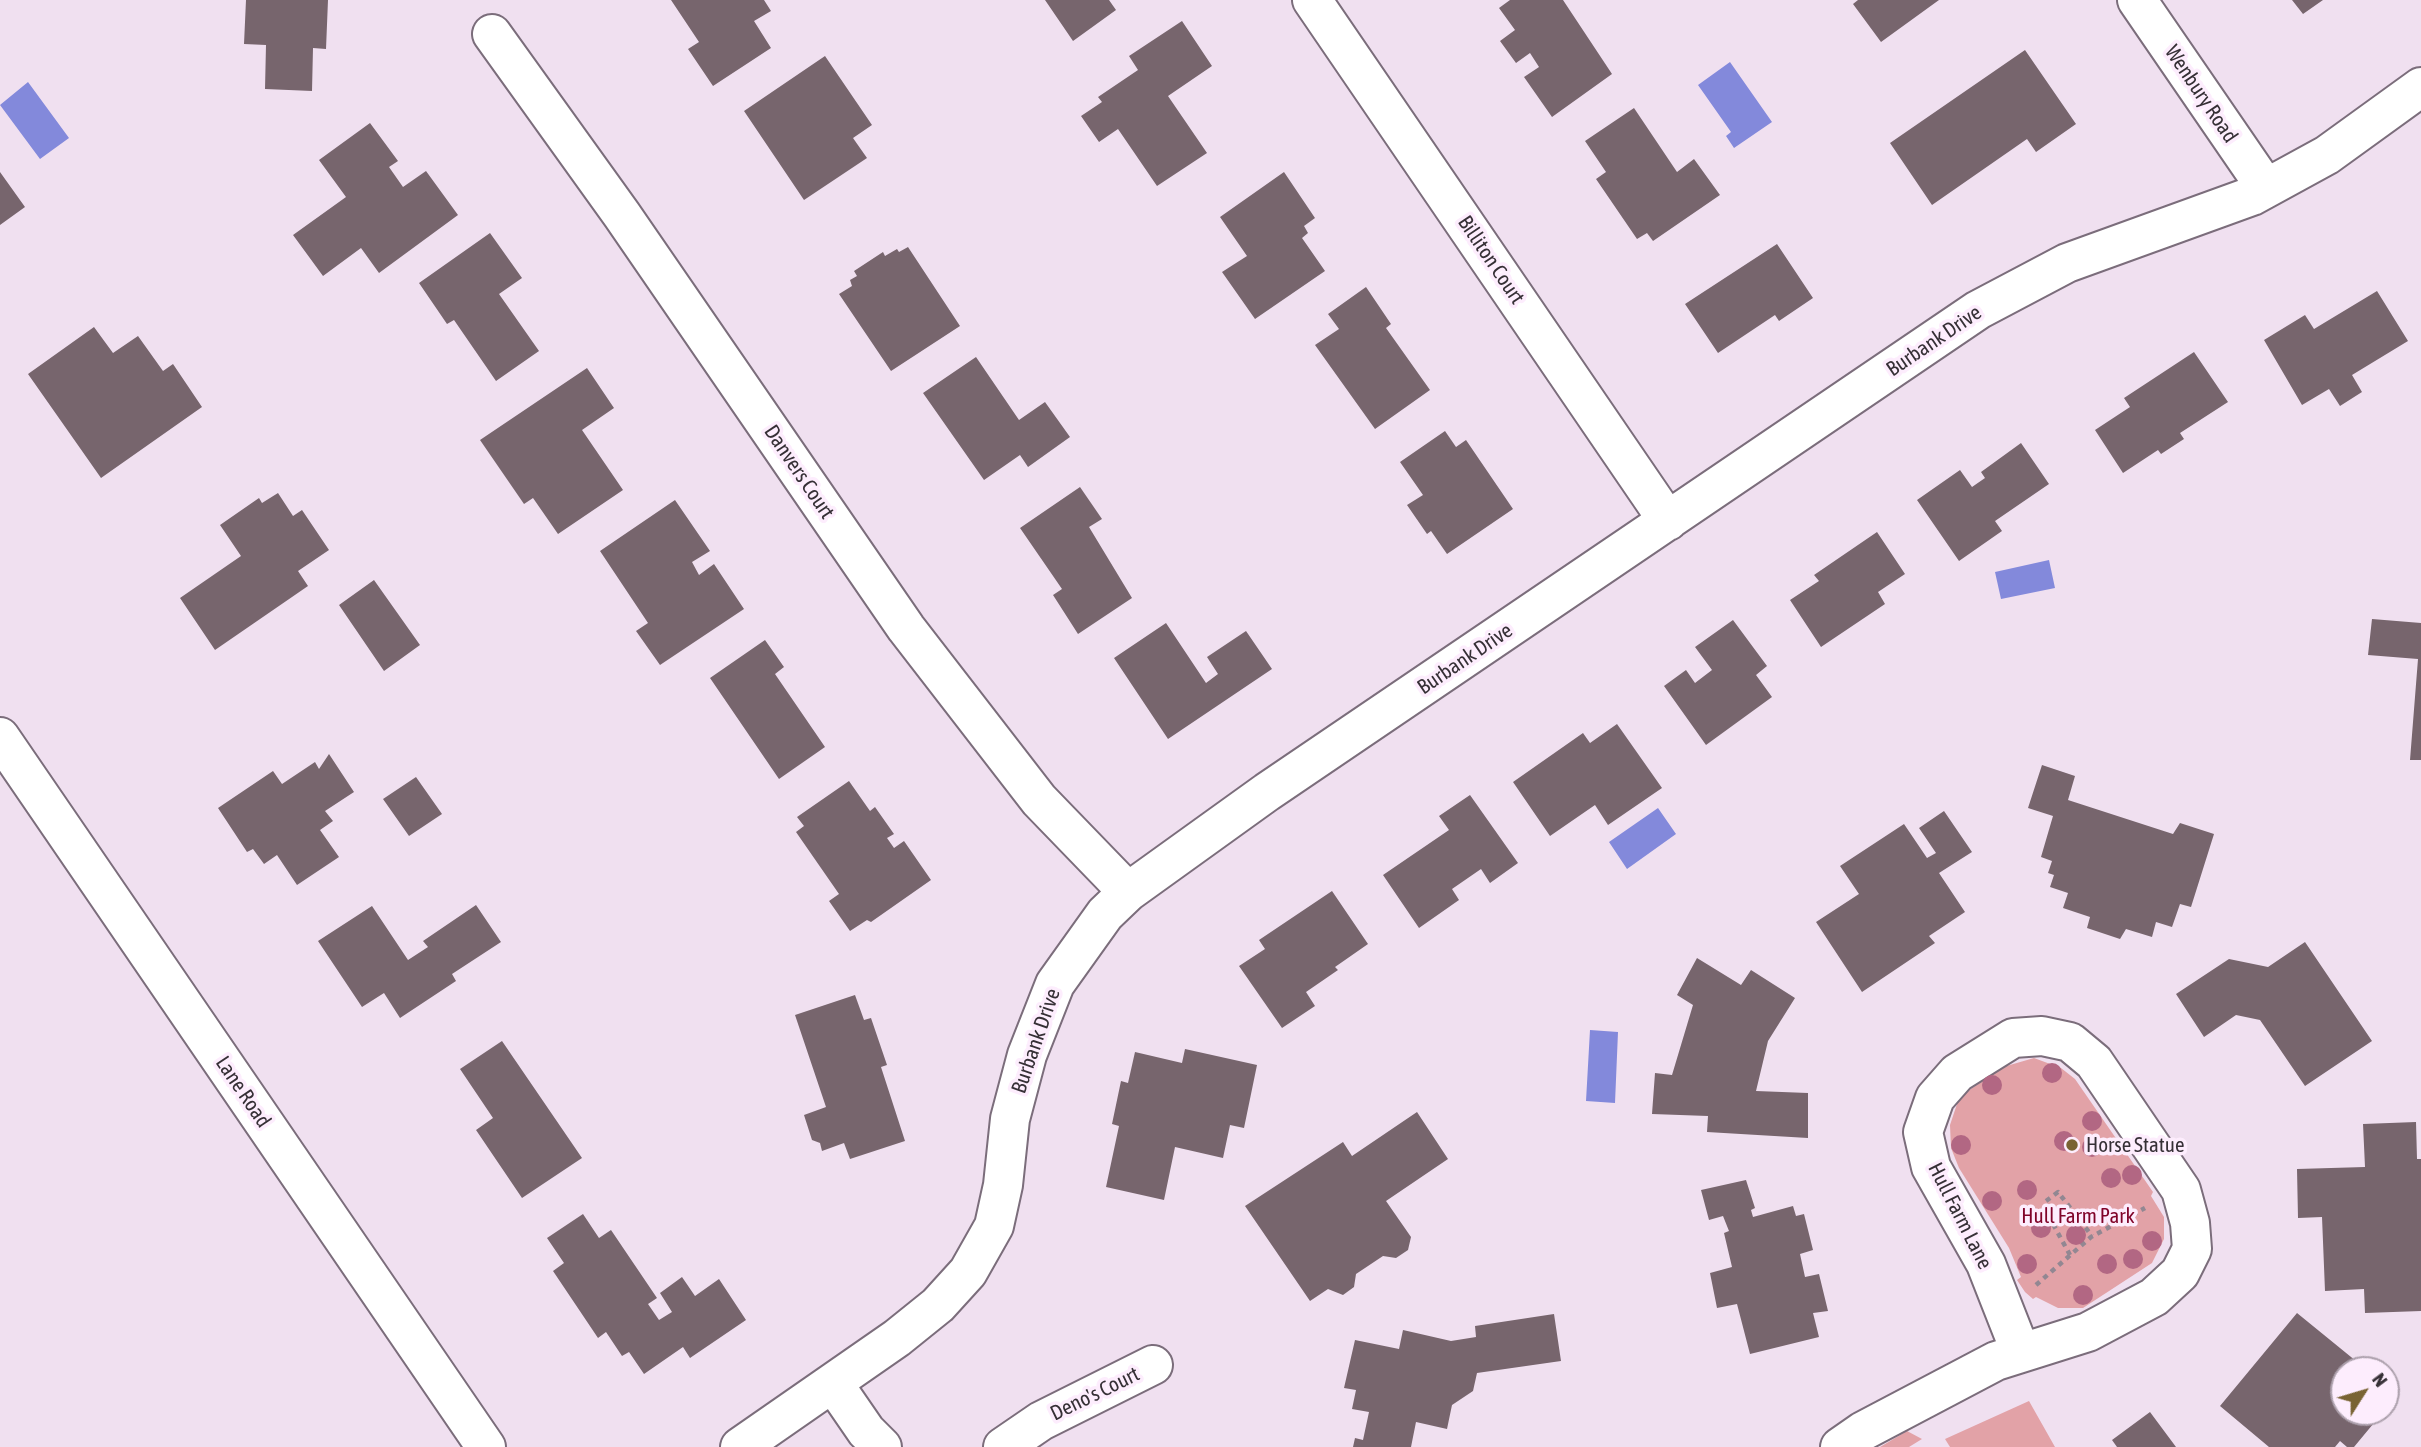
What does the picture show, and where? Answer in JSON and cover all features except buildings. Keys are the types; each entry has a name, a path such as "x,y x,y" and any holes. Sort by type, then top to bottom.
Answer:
{"street":[{"name":"Billiton Court","path":"1312,0 1668,521"},
{"name":"Wenbury Road","path":"2137,0 2266,188"},
{"name":"Danvers Court","path":"492,34 622,215 906,628 1039,800 1128,892"},
{"name":"Burbank Drive","path":"740,1447 897,1338 938,1305 968,1272 994,1226 1003,1185 1010,1119 1027,1055 1055,984 1105,914 1128,892 1267,792 1978,310 2067,263 2252,196 2327,155 2421,87"},
{"name":"Lane Road","path":"0,737 486,1447"},
{"name":"Hull Farm Lane","path":"1840,1447 1863,1431 1996,1361 2088,1332 2154,1297 2180,1273 2192,1249 2190,1223 2181,1190 2094,1062 2070,1042 2042,1035 2013,1038 1957,1073 1935,1098 1923,1132 1931,1167 1986,1264 2021,1353"},
{"name":"Deno's Court","path":"1003,1447 1041,1421 1153,1366"},
{"path":"833,1383 866,1431 882,1447"}],"path":[{"path":"2070,1255 2047,1213 2046,1201 2058,1192 2092,1236"},
{"path":"2031,1291 2092,1236 2155,1203"}],"green space":[{"name":"Hull Farm Park","path":"2034,1058 2061,1068 2075,1079 2153,1192 2151,1196 2164,1217 2164,1239 2152,1263 2083,1308 2058,1308 2036,1297 2033,1299 2025,1292 2017,1280 2021,1277 2009,1248 1959,1168 1951,1148 1950,1125 1958,1101 1965,1093 2003,1067"},
{"path":"2029,1401 2055,1447 1950,1447 1945,1439"},
{"path":"1907,1431 1922,1439 1909,1447 1880,1447"}],"water":[{"path":"1730,62 1772,122 1734,148 1726,136 1731,132 1698,85"},
{"path":"28,82 69,138 40,159 0,105"},
{"path":"2049,560 2055,588 2001,599 1995,572"},
{"path":"1658,808 1676,834 1627,869 1609,842"},
{"path":"1590,1030 1618,1032 1615,1103 1586,1101"}],"place":[{"name":"Horse Statue","path":"2072,1145"}]}
